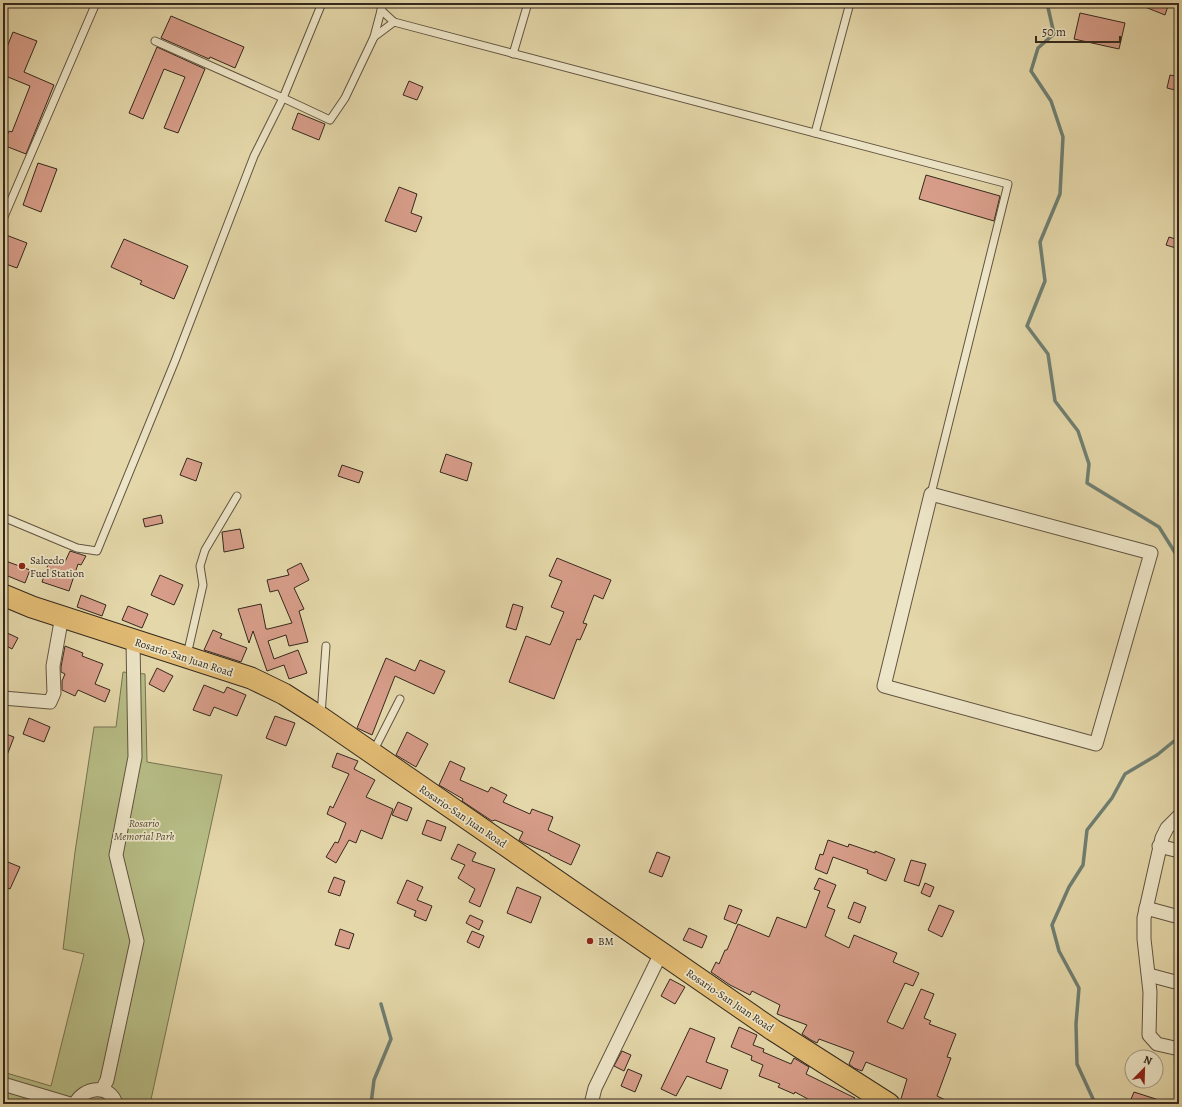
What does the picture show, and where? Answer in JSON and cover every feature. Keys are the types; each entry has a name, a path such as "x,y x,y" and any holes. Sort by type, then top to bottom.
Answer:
{"main road":[{"name":"Rosario-San Juan Road","path":"3,595 134,641 251,678 284,694 320,717 877,1101"}],"street":[{"path":"931,494 1152,554 1096,744 884,686 931,494"},
{"path":"3,698 50,702 54,693 53,666 62,616"},
{"path":"102,1090 108,1080 137,941 116,856 135,757 134,641"},
{"path":"1179,816 1167,828 1159,846 1146,908 1144,939 1149,975 1148,1035 1157,1044 1179,1049"},
{"path":"1159,846 1179,851"},
{"path":"1146,908 1179,917"},
{"path":"591,1104 595,1088 661,953"},
{"path":"1149,975 1179,983"},
{"path":"3,1084 70,1104"},
{"path":"75,1104 82,1094 88,1090 102,1090 110,1094 116,1104"}],"lane":[{"path":"3,219 96,3"},
{"path":"3,516 77,548 96,551 175,361 254,156 283,98 322,3"},
{"path":"514,54 528,3"},
{"path":"815,133 850,3"},
{"path":"155,41 330,120 345,98 374,37 382,6"},
{"path":"382,6 394,22 1008,184 931,494"},
{"path":"374,37 394,22"},
{"path":"186,657 203,585 200,566 205,550 237,496"},
{"path":"320,717 326,646"},
{"path":"372,754 400,700"}],"green space":[{"name":"Rosario Memorial Park","path":"123,672 145,674 147,762 222,775 150,1104 3,1104 3,1072 51,1086 84,954 63,949 75,852 94,727 116,727"}],"building":[{"path":"1135,3 1169,3 1165,15"},
{"path":"1080,13 1125,23 1119,49 1074,39"},
{"path":"171,16 244,47 235,68 210,57 209,59 161,38"},
{"path":"13,32 37,41 24,72 54,85 26,154 3,145 9,131 12,132 30,86 3,75 3,57"},
{"path":"157,47 205,69 178,133 164,128 185,77 164,69 143,119 129,113"},
{"path":"1170,75 1179,77 1179,91 1167,88"},
{"path":"409,81 423,87 417,100 403,95"},
{"path":"298,113 325,124 319,140 292,129"},
{"path":"38,163 57,169 41,212 23,205"},
{"path":"926,175 1000,196 994,221 919,199"},
{"path":"399,187 417,194 411,213 422,217 416,232 385,221"},
{"path":"6,235 27,243 17,268 3,263 3,242"},
{"path":"1169,237 1179,240 1179,249 1166,245"},
{"path":"124,239 188,266 174,299 140,284 142,281 111,267"},
{"path":"446,454 472,463 467,481 440,472"},
{"path":"187,458 202,463 196,481 180,475"},
{"path":"342,465 363,472 359,483 338,476"},
{"path":"161,515 163,523 145,527 143,519"},
{"path":"240,529 244,548 224,552 222,532"},
{"path":"70,551 86,556 81,565 78,564 69,591 42,582 50,559 64,564"},
{"path":"557,558 611,580 603,599 594,595 583,623 587,624 580,640 577,639 554,699 509,682 526,636 550,645 564,612 551,607 562,581 549,576"},
{"path":"3,560 30,570 25,583 3,574"},
{"path":"301,563 309,580 294,588 304,609 299,611 308,642 289,646 286,635 268,641 274,659 298,650 307,673 289,679 284,665 267,671 253,631 249,643 238,609 261,604 266,629 292,623 278,590 270,592 267,580 289,575 287,570"},
{"path":"160,575 183,585 174,605 151,595"},
{"path":"81,595 106,605 102,616 77,607"},
{"path":"513,604 523,607 516,630 506,627"},
{"path":"128,606 148,614 142,628 122,620"},
{"path":"213,630 222,634 220,638 247,648 241,662 204,650"},
{"path":"3,631 18,638 12,649 3,644"},
{"path":"65,646 83,653 82,656 103,664 95,684 110,690 105,702 78,690 75,696 62,690 62,681 65,674 61,672 61,667"},
{"path":"386,658 415,671 420,660 445,671 434,694 395,676 372,735 357,728"},
{"path":"157,668 173,676 164,692 149,684"},
{"path":"204,685 224,693 227,687 246,695 237,716 214,707 210,716 193,710"},
{"path":"275,716 295,723 286,746 266,738"},
{"path":"29,718 50,727 44,742 23,734"},
{"path":"407,732 428,744 416,767 396,755"},
{"path":"3,733 14,737 4,763 3,763"},
{"path":"337,753 358,761 354,769 375,780 366,797 393,809 382,839 361,830 356,843 349,840 336,863 326,857 335,842 338,843 346,823 327,814 330,806 333,808 349,774 332,767"},
{"path":"450,761 465,768 460,780 488,792 491,787 507,795 503,802 530,814 532,809 553,817 548,830 580,845 571,865 519,840 523,832 495,820 492,821 462,801 463,799 439,785"},
{"path":"398,802 412,808 407,821 392,815"},
{"path":"427,820 446,827 441,841 422,834"},
{"path":"828,840 848,847 849,844 875,853 875,851 895,859 886,881 867,873 868,870 833,857 827,874 815,869 820,854 823,855"},
{"path":"458,844 476,853 472,861 495,869 480,907 469,902 475,889 458,878 465,865 451,859"},
{"path":"657,852 670,857 662,877 649,872"},
{"path":"3,860 20,867 10,889 3,886"},
{"path":"911,860 926,864 919,886 904,881"},
{"path":"334,877 345,881 340,896 328,892"},
{"path":"819,878 836,885 827,907 835,910 825,936 849,948 854,935 897,953 893,962 919,973 913,986 905,983 887,1022 903,1029 921,989 934,994 924,1018 931,1021 929,1024 956,1034 947,1057 951,1058 937,1096 954,1104 907,1104 900,1102 907,1079 866,1062 862,1071 854,1068 849,1064 854,1052 819,1039 817,1043 811,1040 802,1034 807,1025 777,1014 780,1005 752,991 750,995 730,985 711,972 716,962 719,964 725,950 727,950 738,924 769,937 777,917 806,928 820,891 814,889"},
{"path":"407,880 423,887 417,900 432,906 426,921 414,916 416,911 397,903"},
{"path":"925,883 934,887 930,897 921,893"},
{"path":"517,887 541,897 531,923 507,913"},
{"path":"854,902 866,907 860,923 848,918"},
{"path":"729,905 742,910 736,924 724,919"},
{"path":"939,905 954,911 942,937 928,930"},
{"path":"470,915 483,921 479,930 466,923"},
{"path":"689,928 707,936 702,948 683,940"},
{"path":"340,929 354,934 349,949 335,945"},
{"path":"472,931 484,936 479,948 467,942"},
{"path":"670,979 685,987 675,1004 661,996"},
{"path":"739,1027 757,1035 753,1045 764,1049 763,1052 791,1064 794,1058 809,1067 806,1074 855,1098 852,1104 817,1104 795,1092 794,1094 778,1087 780,1084 759,1076 763,1065 751,1060 752,1056 731,1047"},
{"path":"690,1028 715,1038 706,1062 728,1070 721,1089 687,1076 676,1096 661,1089"},
{"path":"622,1051 631,1055 624,1071 614,1066"},
{"path":"628,1069 642,1075 635,1092 621,1086"},
{"path":"1134,1092 1165,1102 1165,1104 1129,1104"}],"waterway":[{"path":"1047,3 1054,34 1038,48 1031,71 1051,101 1063,137 1060,194 1040,242 1045,281 1027,326 1048,354 1055,401 1078,431 1089,464 1087,483 1159,527 1179,559"},
{"path":"1092,1104 1094,1101 1077,1064 1076,1024 1079,988 1059,951 1052,925 1069,887 1083,865 1087,830 1112,798 1125,774 1157,755 1179,737"},
{"path":"371,1104 374,1080 391,1039 381,1004"}],"place":[{"name":"Salcedo Fuel Station","path":"22,566"},
{"name":"BM","path":"590,941"}]}
